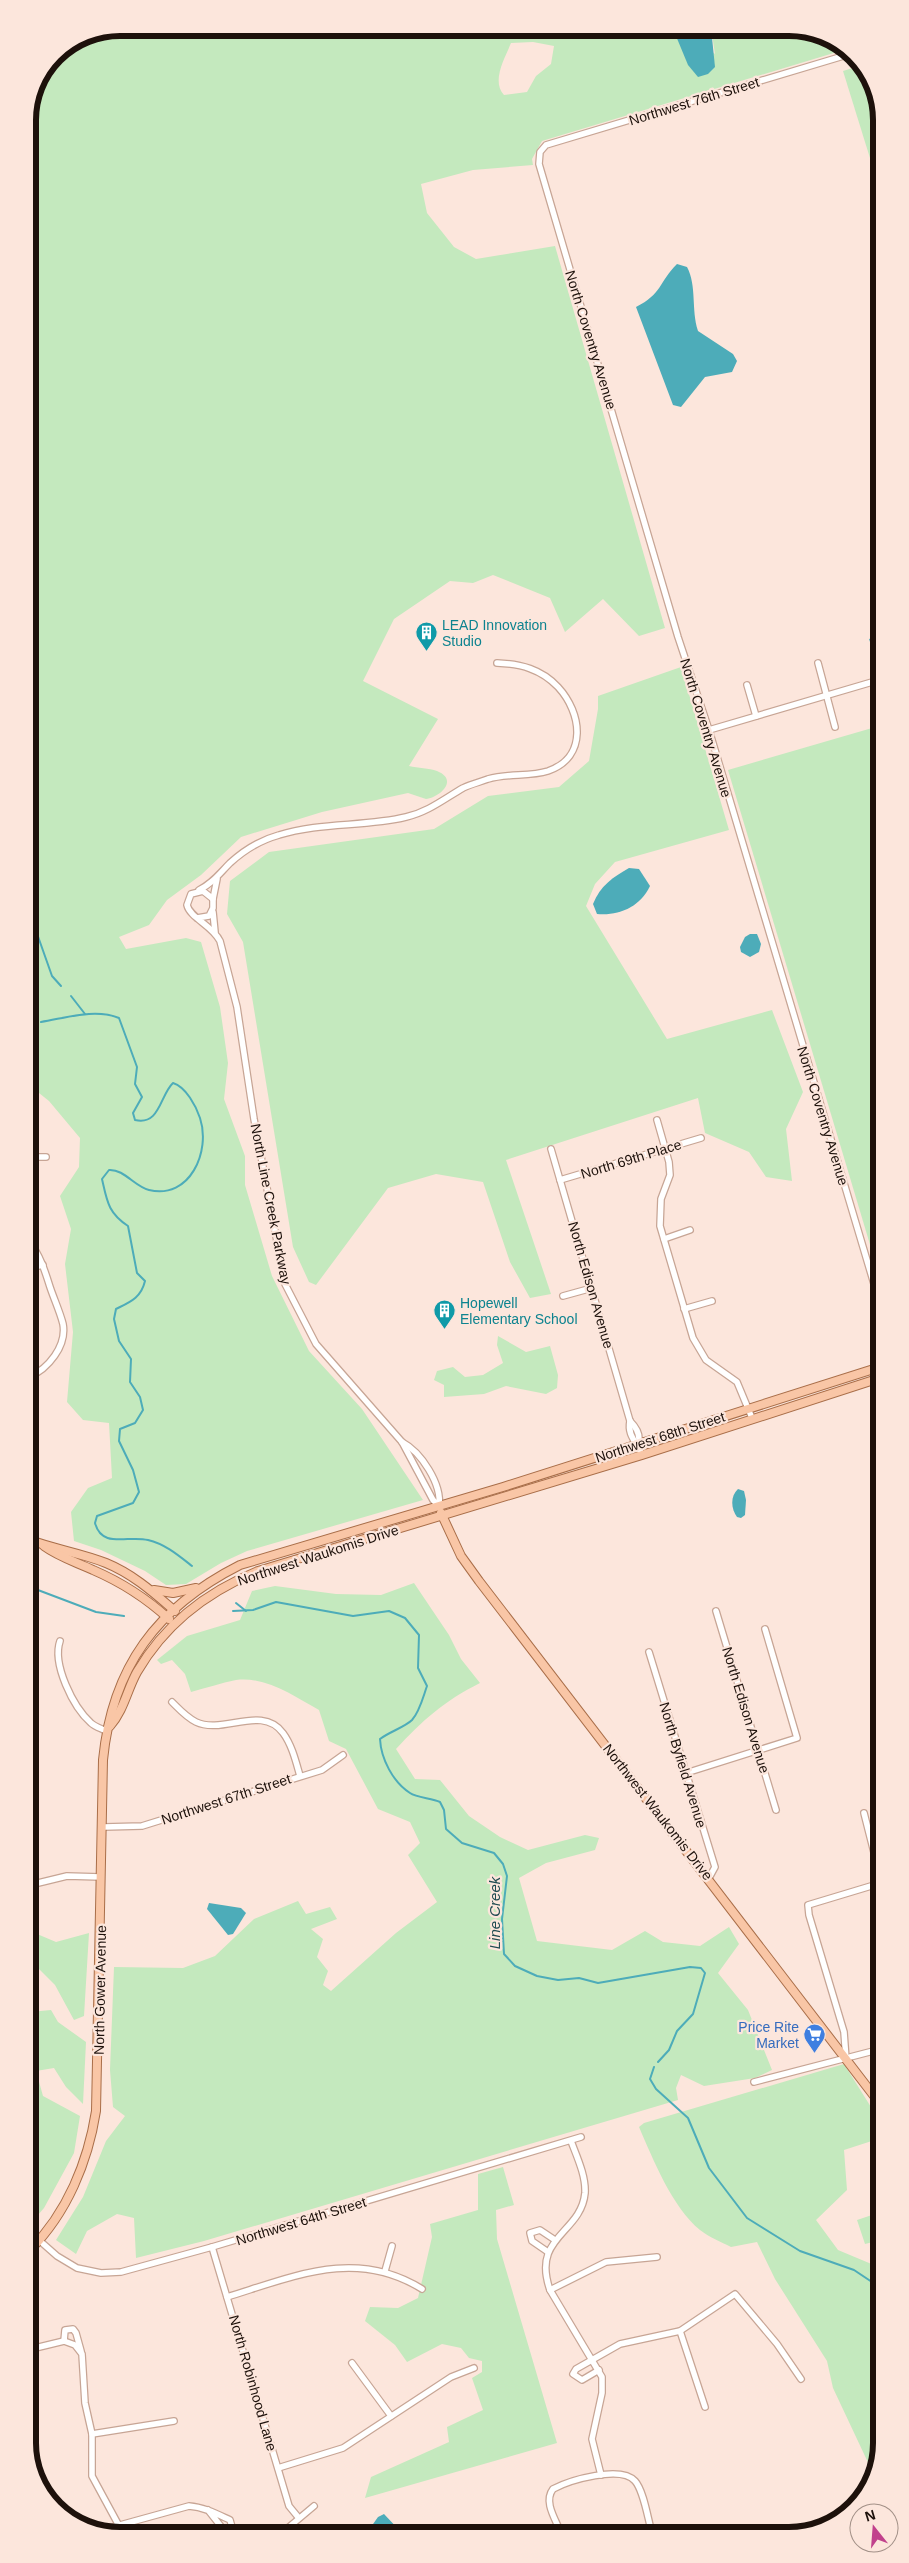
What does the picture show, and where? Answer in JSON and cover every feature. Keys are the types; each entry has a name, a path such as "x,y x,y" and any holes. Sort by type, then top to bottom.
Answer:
{"main road":[{"name":"Northwest 68th Street","path":"439,1506 638,1446 749,1408 873,1369"},
{"name":"Northwest 68th Street","path":"442,1516 506,1498 873,1380"},
{"path":"503,1487 506,1498"},
{"name":"Northwest Waukomis Drive","path":"240,1565 439,1506 460,1556 873,2094"},
{"name":"Northwest Waukomis Drive","path":"180,1616 233,1581 258,1571 442,1516"},
{"path":"36,1542 56,1554 116,1580 135,1592 174,1623"},
{"path":"42,1545 60,1548 108,1564 149,1588 180,1616"},
{"name":"North Gower Avenue","path":"40,2240 56,2218 78,2178 92,2136 99,2073 101,1877 104,1827 103,1760 111,1708 128,1668 166,1616 200,1587 240,1565"},
{"path":"149,1588 173,1594 200,1587"},
{"name":"North Gower Avenue","path":"109,1729 119,1716 137,1672 152,1649 180,1616"},
{"path":"36,2244 40,2240"}],"street":[{"name":"Northwest 76th Street","path":"540,152 546,145 843,56"},
{"name":"North Coventry Avenue","path":"540,152 539,164 558,232 678,637 709,730 873,1281"},
{"path":"215,932 188,910 187,902 191,894 216,879 240,855 278,835 311,828 404,818 434,807 466,787 493,778 518,774 536,774 550,770 564,762 576,742 578,730 572,705 558,687 541,674 528,667 497,663"},
{"path":"818,663 835,727"},
{"path":"709,730 873,682"},
{"path":"747,684 756,716"},
{"name":"North Line Creek Parkway","path":"216,879 213,899 215,932 220,941 237,1007 254,1119 285,1284 316,1344 402,1442 433,1500 439,1506"},
{"path":"199,890 207,892 213,899"},
{"path":"197,918 206,918 213,908"},
{"path":"657,1120 666,1149 670,1175 661,1199 660,1226 684,1309 699,1351 706,1360 737,1382 752,1418"},
{"name":"North 69th Place","path":"560,1180 702,1138"},
{"name":"North Edison Avenue","path":"551,1149 630,1421 636,1427 640,1439 638,1446 642,1455"},
{"path":"36,1157 46,1157"},
{"path":"664,1238 690,1230"},
{"path":"36,1253 43,1265 63,1325 57,1351 44,1368 36,1373"},
{"path":"36,1266 43,1265"},
{"path":"563,1296 592,1288"},
{"path":"684,1309 712,1301"},
{"name":"North Line Creek Parkway","path":"402,1442 411,1447 431,1475 440,1498 439,1506"},
{"name":"North Edison Avenue","path":"716,1611 776,1810"},
{"path":"686,1773 797,1738 765,1629"},
{"path":"60,1641 57,1654 66,1684 80,1709 92,1724 109,1729"},
{"name":"North Byfield Avenue","path":"649,1652 715,1867 709,1878"},
{"path":"172,1702 196,1722 218,1726 254,1719 272,1724 283,1732 294,1754 300,1776"},
{"name":"Northwest 67th Street","path":"104,1827 142,1826 329,1767 343,1755"},
{"path":"864,1813 873,1849"},
{"path":"36,1884 67,1876 101,1877"},
{"path":"846,2059 844,2032 809,1915 808,1905 873,1884"},
{"path":"754,2082 873,2051"},
{"name":"Northwest 64th Street","path":"40,2240 66,2263 85,2270 101,2273 121,2272 581,2138"},
{"path":"571,2141 582,2170 585,2195 580,2210 555,2240 548,2252 545,2277 550,2290 600,2370 602,2393 592,2440 601,2474"},
{"path":"548,2252 532,2241 530,2233 540,2230 555,2240"},
{"path":"385,2271 392,2246"},
{"name":"North Robinhood Lane","path":"212,2247 289,2506 298,2517"},
{"path":"550,2290 606,2262 657,2257"},
{"path":"227,2296 320,2270 348,2266 385,2271 422,2289"},
{"path":"600,2370 582,2380 578,2380 573,2374 576,2368 620,2344 680,2331 735,2294 777,2344 801,2379"},
{"path":"64,2341 65,2330 72,2329 76,2333 82,2354 85,2404 92,2434 93,2479 120,2525"},
{"path":"680,2331 705,2407"},
{"path":"36,2348 64,2341 77,2347 82,2354"},
{"path":"352,2363 391,2416"},
{"path":"278,2468 343,2448 451,2377 474,2368"},
{"path":"92,2434 174,2422"},
{"path":"559,2527 549,2503 549,2495 553,2489 601,2474 618,2473 631,2477 638,2485 650,2527"},
{"path":"113,2527 181,2507 195,2506 208,2510"},
{"path":"289,2527 298,2517 314,2506"}],"green space":[{"path":"120,36 693,36 715,54 712,36 795,36 811,39 831,47 837,52 542,141 532,159 533,165 473,170 421,184 427,213 454,247 476,259 555,246 665,628 639,636 603,599 565,632 550,598 493,575 473,583 450,581 394,619 363,681 438,719 409,766 437,771 447,779 445,788 431,798 426,799 408,793 322,812 241,837 201,875 167,900 149,925 119,937 126,949 186,938 201,942 220,1007 228,1063 224,1099 245,1156 245,1185 272,1276 309,1351 362,1409 423,1500 247,1551 221,1563 186,1584 166,1585 145,1571 101,1550 74,1541 71,1512 88,1488 112,1478 109,1423 83,1420 67,1402 73,1332 65,1264 71,1229 60,1196 79,1167 80,1138 49,1101 36,1091 36,114 43,88 50,73 73,50 104,38","holes":["533,42 554,46 551,64 536,76 527,92 504,95 500,89 500,69 511,43"]},
{"path":"854,68 859,73 870,98 873,120 873,168 843,71"},
{"path":"681,667 729,830 615,862 595,884 586,906 667,1039 772,1010 803,1092 786,1129 792,1181 766,1177 749,1152 705,1133 698,1098 506,1160 551,1294 530,1298 510,1262 483,1182 436,1174 388,1188 316,1285 309,1282 293,1247 243,942 227,914 230,881 269,852 434,829 488,796 559,787 589,761 598,709 598,696"},
{"path":"873,728 873,1255 728,770"},
{"path":"498,1336 526,1352 550,1346 558,1375 557,1388 546,1394 506,1386 484,1394 444,1397 444,1385 434,1380 437,1371 453,1367 465,1377 483,1375 503,1363 497,1345"},
{"path":"414,1583 449,1635 461,1659 480,1683 455,1697 435,1712 396,1749 415,1779 440,1780 469,1816 500,1837 528,1850 585,1835 599,1838 595,1850 546,1863 519,1878 537,1941 612,1950 645,1931 663,1942 700,1946 729,1927 739,1944 718,1973 748,2010 772,2070 755,2078 704,2086 681,2075 676,2088 678,2100 204,2241 136,2258 134,2218 117,2214 87,2231 76,2254 56,2240 83,2197 106,2141 125,2116 113,2107 110,2070 114,1967 183,1968 215,1956 254,1919 298,1901 306,1914 330,1907 337,1919 311,1929 323,1939 317,1957 328,1971 323,1985 331,1991 396,1933 437,1902 408,1855 420,1843 410,1822 378,1809 346,1749 329,1741 319,1710 280,1689 258,1681 236,1680 191,1692 185,1674 172,1660 161,1664 157,1660 187,1636 240,1620 252,1591 275,1586 336,1594 381,1595"},
{"path":"89,1933 84,2016 74,2020 55,1985 36,1966 36,1934 56,1942"},
{"path":"51,2010 58,2022 86,2042 83,2104 66,2087 54,2068 36,2071 36,2011"},
{"path":"844,2064 873,2110 873,2141 844,2150 847,2190 816,2220 838,2250 873,2265 873,2443 869,2465 833,2388 827,2361 775,2279 757,2242 731,2247 704,2233 690,2220 672,2196 650,2153 639,2127 644,2123"},
{"path":"36,2071 43,2096 80,2116 74,2153 44,2208 36,2217"},
{"path":"503,2167 514,2205 496,2210 497,2239 557,2443 365,2498 371,2477 449,2442 447,2427 483,2410 472,2378 482,2372 482,2361 469,2358 461,2348 442,2344 407,2362 395,2345 365,2321 370,2307 398,2308 418,2298 432,2237 430,2224 478,2210 478,2174"},
{"path":"873,2215 873,2242 865,2244 857,2220"}],"water":[{"path":"676,36 712,36 715,67 708,74 698,77 688,65"},
{"path":"677,264 687,267 690,274 698,331 733,354 737,361 732,372 705,377 681,407 673,405 636,307 656,292"},
{"path":"873,638 873,650 869,639"},
{"path":"629,868 639,869 650,886 646,893 635,905 621,912 597,914 593,904 599,892 612,879"},
{"path":"750,934 757,934 761,944 759,952 750,957 741,952 740,947 745,937"},
{"path":"738,1489 744,1491 746,1500 745,1515 741,1518 735,1514 733,1506 734,1495"},
{"path":"209,1903 241,1908 246,1913 233,1934 228,1935 207,1909"},
{"path":"384,2514 396,2527 371,2527 378,2517"}],"waterway":[{"path":"36,931 52,976 61,986"},
{"path":"71,996 85,1014"},
{"name":"Line Creek","path":"41,1022 90,1014 110,1015 119,1018 137,1067 135,1084 142,1097 133,1113 135,1120 143,1121 155,1114 173,1083 182,1088 186,1093 200,1118 203,1131 200,1158 194,1170 176,1188 163,1191 149,1190 114,1170 109,1170 102,1179 109,1206 116,1216 128,1226 137,1273 145,1281 138,1295 130,1302 116,1309 114,1319 119,1341 131,1359 130,1382 140,1397 143,1410 135,1423 120,1429 119,1441 133,1470 139,1492 133,1503 97,1516 95,1523 98,1531 103,1536 117,1539 148,1540 160,1544 192,1566"},
{"path":"36,1589 96,1612 124,1616"},
{"name":"Line Creek","path":"233,1611 253,1610 276,1602 353,1616 389,1611 405,1618 419,1635 418,1668 427,1686 419,1708 412,1720 380,1739 385,1762 398,1783 410,1793 440,1802 444,1810 446,1829 462,1843 494,1853 503,1864 507,1876 502,1919 504,1954 515,1966 537,1976 558,1980 579,1978 598,1983 690,1967 701,1968 705,1973 693,2014 677,2031 669,2050 658,2062"},
{"name":"Line Creek","path":"236,1603 246,1611"},
{"name":"Line Creek","path":"654,2067 650,2079 656,2089 688,2118 709,2168 747,2218 800,2251 854,2270 873,2283"}],"place":[{"name":"LEAD Innovation Studio","path":"426,652"},
{"name":"Hopewell Elementary School","path":"444,1330"},
{"name":"Price Rite Market","path":"815,2054"}]}
